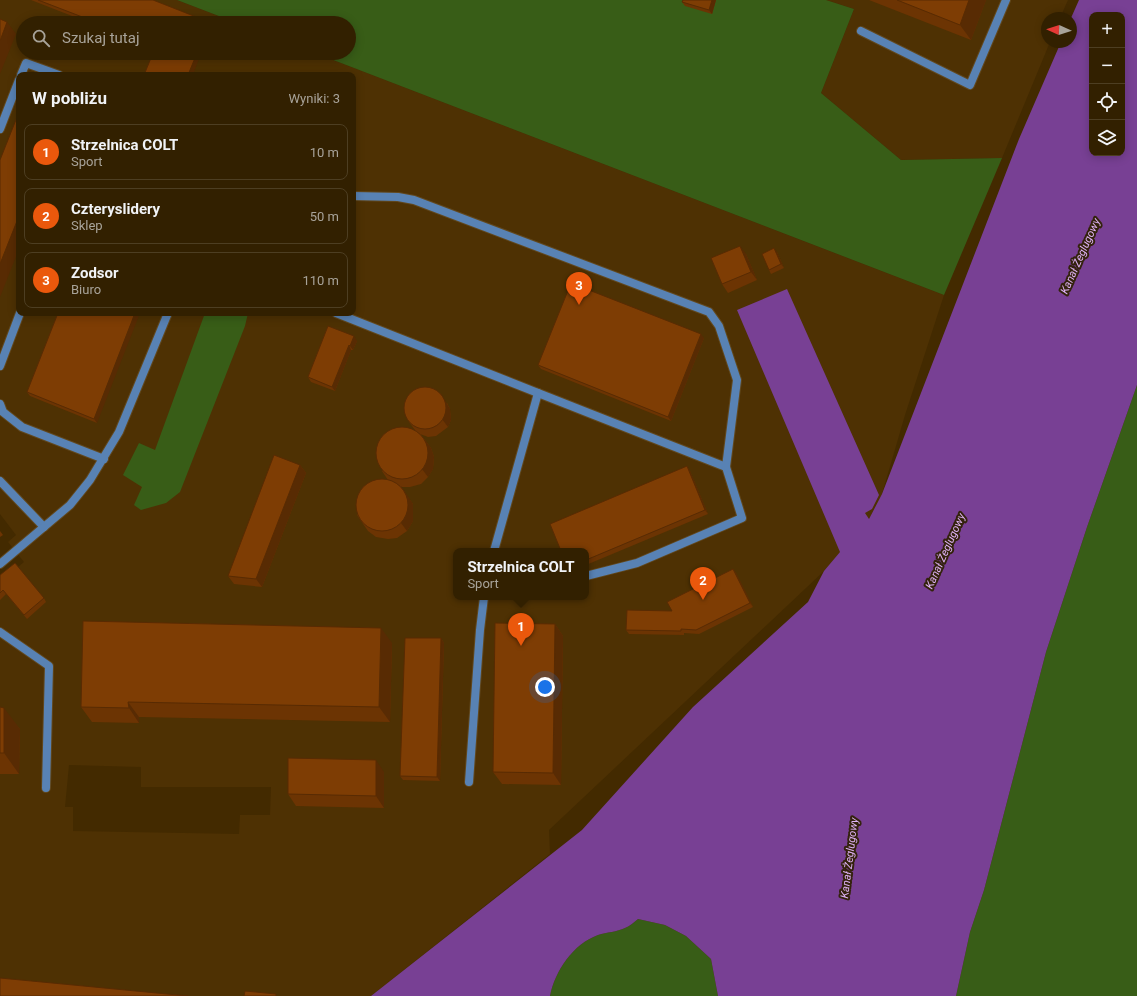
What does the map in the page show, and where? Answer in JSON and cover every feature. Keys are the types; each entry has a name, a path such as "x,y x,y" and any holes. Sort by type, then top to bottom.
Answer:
{"lane":[{"path":"861,31 970,86 1006,0"},
{"path":"22,72 26,63 51,72"},
{"path":"0,129 16,88"},
{"path":"356,196 398,197 414,200 709,312 722,332 737,380 726,467 742,518 637,563 589,575"},
{"path":"0,366 3,346 18,316"},
{"path":"0,564 70,505 90,480 119,432 167,316"},
{"path":"344,316 726,467"},
{"path":"495,548 538,393"},
{"path":"0,404 3,412 22,427 104,459"},
{"path":"0,480 44,527"},
{"path":"469,782 480,630 484,600"},
{"path":"0,632 49,666 46,788"}],"shaded area":[{"path":"0,0 177,0 219,16 16,16 16,60 333,60 944,295 905,415 882,494 869,519 824,571 549,830 550,854 371,996 0,996 0,582 24,562 8,542 16,535 0,514","holes":["69,765 141,767 141,787 271,787 270,815 240,815 239,834 73,831 73,807 65,807"]},
{"path":"826,0 1068,0 1063,12 1041,12 1041,48 1048,48 1002,158 901,160 821,93 854,9"}],"green space":[{"path":"177,0 826,0 854,9 821,93 901,160 1002,158 944,295 333,60 356,60 356,16 219,16"},
{"path":"204,316 247,316 245,326 180,492 166,503 141,510 134,505 142,487 123,475 139,443 155,450"},
{"path":"1137,385 1137,996 956,996 970,932 984,890 1046,652 1087,527"},
{"path":"638,919 665,925 686,936 711,959 718,996 550,996 552,987 561,968 566,960 581,945 598,935 625,928"}],"water":[{"name":"Kanał Żeglugowy","path":"1079,0 1137,0 1137,385 1087,527 1046,652 984,890 970,932 956,996 718,996 711,959 686,936 665,925 638,919 625,928 589,939 573,952 566,960 556,977 550,996 371,996 582,830 693,707 808,602 824,571 840,552 737,310 787,289 879,495 872,509 865,513 869,519 882,494 1019,139 1058,48 1077,48 1077,12 1074,12"}],"building":[{"path":"38,0 153,0 194,16 80,16"},
{"path":"683,0 712,0 709,10 682,2"},
{"path":"897,0 969,0 960,25"},
{"path":"0,19 7,22 0,41"},
{"path":"150,60 194,60 189,72 145,72"},
{"path":"16,120 16,224 0,264 0,160"},
{"path":"740,246 751,272 722,284 711,258"},
{"path":"774,248 781,264 769,270 762,254"},
{"path":"571,283 701,334 668,417 538,365"},
{"path":"57,316 134,316 94,419 27,392"},
{"path":"328,326 354,336 332,387 308,377"},
{"path":"425,387 440,393 446,408 440,423 425,429 410,423 404,408 410,393"},
{"path":"397,427 407,427 421,434 428,448 428,458 421,472 407,479 397,479 387,475 380,468 376,458 376,448 380,438 387,431"},
{"path":"274,455 300,465 256,579 228,576"},
{"path":"687,466 705,510 589,559 589,548 560,548 550,524"},
{"path":"377,479 387,479 401,486 408,500 408,510 401,524 387,531 377,531 367,527 360,520 356,510 356,500 360,490 367,483"},
{"path":"15,563 44,598 24,615 3,590 0,593 0,575"},
{"path":"733,569 750,603 696,630 626,630 627,610 672,611 667,602"},
{"path":"83,621 381,628 379,707 128,702 129,708 81,707"},
{"path":"495,623 555,624 553,773 493,772"},
{"path":"405,638 441,638 437,777 400,776"},
{"path":"0,707 4,708 4,753 0,753"},
{"path":"288,758 376,760 376,796 288,794"},
{"path":"0,978 188,996 0,996"},
{"path":"245,991 276,994 276,996 244,996"}],"place":[{"name":"Zodsor","path":"579,305"},
{"name":"Czteryslidery","path":"703,600"},
{"name":"Strzelnica COLT","path":"521,646"}]}
